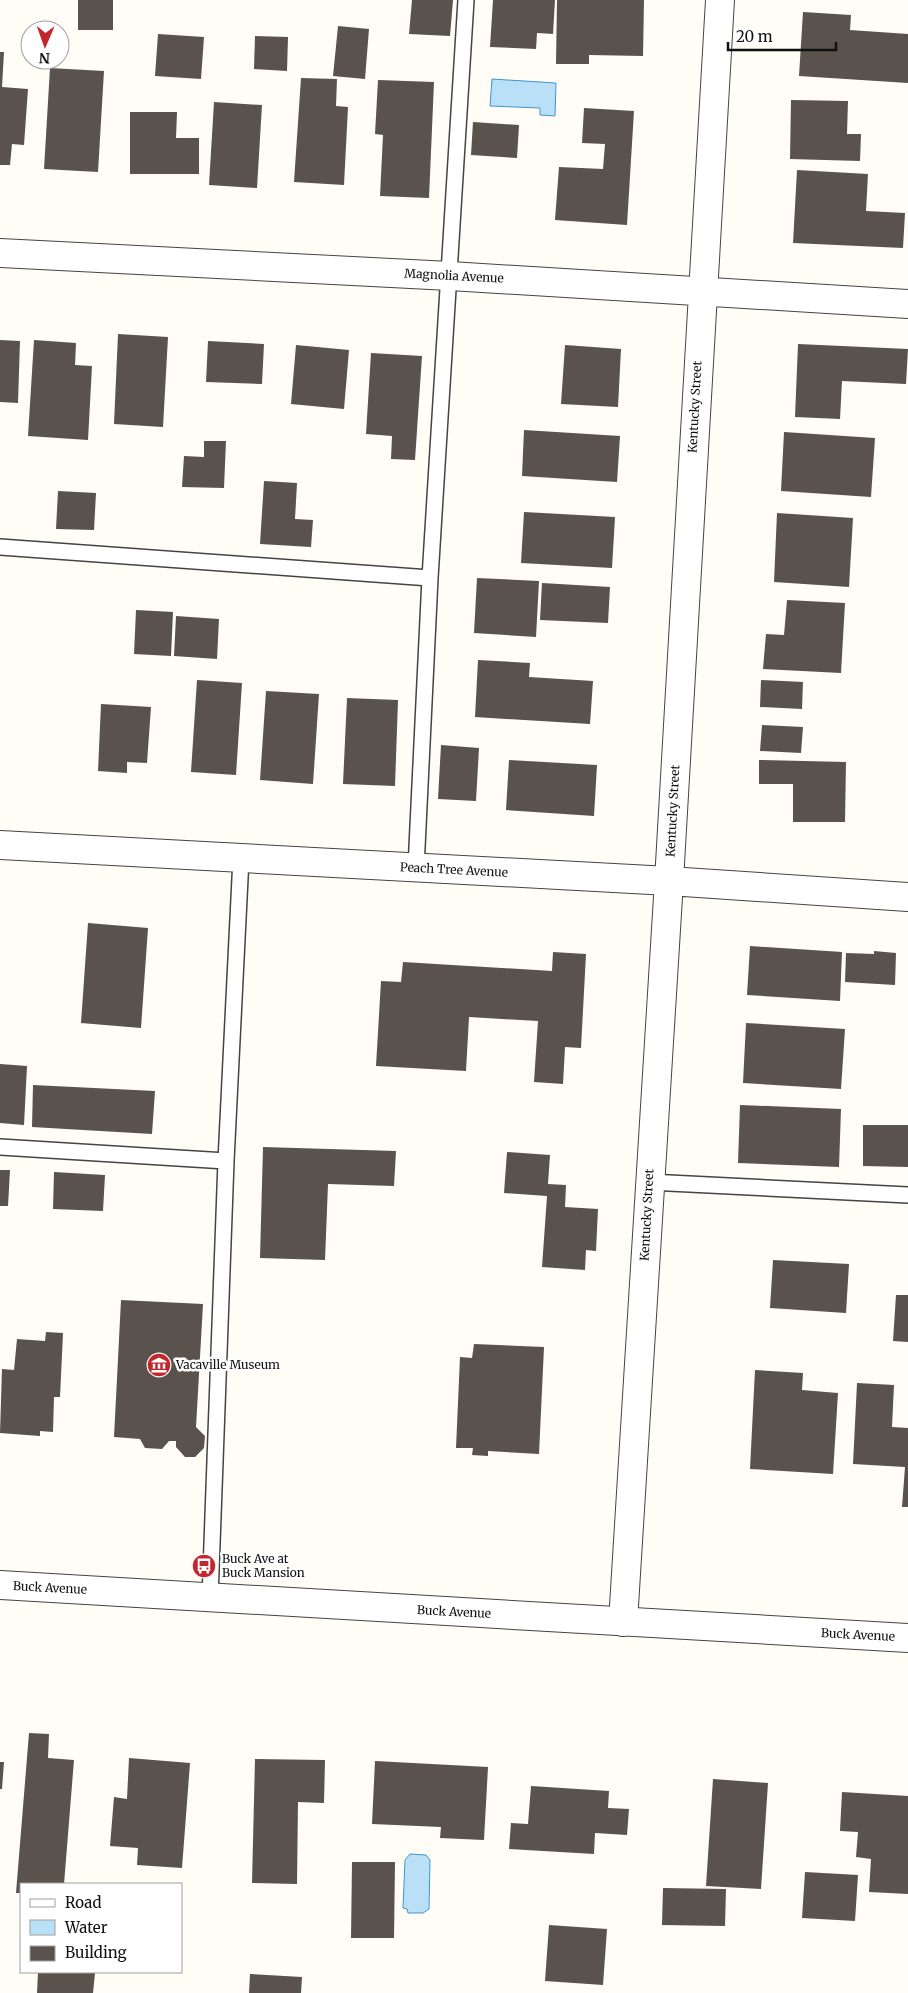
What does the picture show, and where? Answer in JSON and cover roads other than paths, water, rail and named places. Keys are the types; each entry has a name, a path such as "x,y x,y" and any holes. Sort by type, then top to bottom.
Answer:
{"street":[{"name":"Kentucky Street","path":"622,1622 669,881 701,293 720,0"},
{"name":"Magnolia Avenue","path":"0,253 450,276 701,293 908,304"},
{"name":"Peach Tree Avenue","path":"0,845 669,881 908,897"},
{"name":"Buck Avenue","path":"0,1586 908,1638"}],"lane":[{"path":"416,868 430,578 466,0"},
{"path":"0,547 430,578"},
{"path":"210,1598 226,1161 241,858"},
{"path":"0,1146 226,1161"},
{"path":"649,1182 908,1195"}],"water":[{"path":"492,79 556,83 555,116 540,115 540,108 490,106"},
{"path":"410,1854 426,1855 430,1860 429,1909 423,1913 408,1913 407,1909 403,1908 405,1860"}],"place":[{"name":"Vacaville Museum","path":"159,1365"},
{"name":"Buck Ave at Buck Mansion","path":"204,1566"}]}
